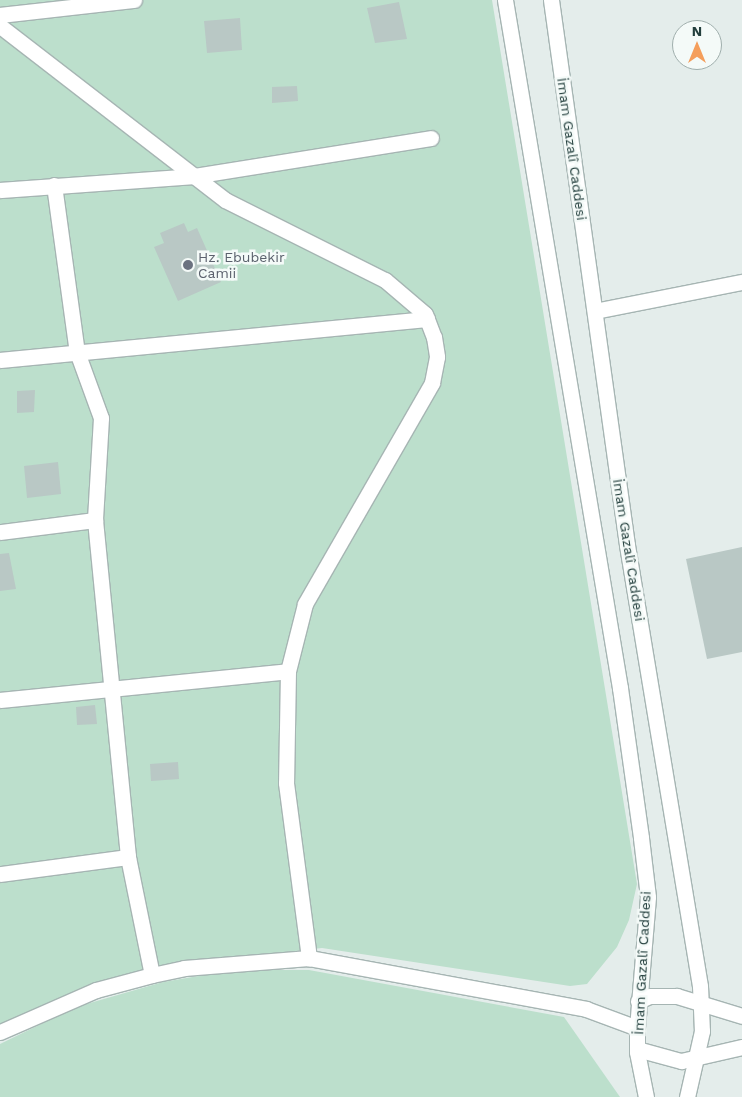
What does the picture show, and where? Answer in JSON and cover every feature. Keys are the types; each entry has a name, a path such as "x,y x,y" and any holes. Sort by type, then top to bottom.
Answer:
{"street":[{"path":"0,15 134,0"},
{"name":"İmam Gazalî Caddesi","path":"505,0 620,688 642,838 648,897 638,1001 637,1049 646,1097"},
{"name":"İmam Gazalî Caddesi","path":"551,0 596,311 627,544 701,1002 702,1031 687,1097"},
{"path":"0,26 225,200 385,280 427,319 437,357 432,383 305,604 288,670 286,783 309,958"},
{"path":"0,190 194,176 431,138"},
{"path":"54,185 77,352 100,418 95,520 128,857 152,975"},
{"path":"596,311 742,282"},
{"path":"0,360 427,319"},
{"path":"0,532 95,520"},
{"path":"0,700 288,670"},
{"path":"0,874 128,857"},
{"path":"0,1032 96,990 152,975 184,968 309,958 586,1009 637,1028"},
{"path":"638,1001 663,994 701,1002 742,1016"},
{"path":"637,1049 665,1059 696,1060 742,1047"}],"green space":[{"path":"0,0 492,0 637,884 629,920 617,947 587,984 570,986 322,948 176,964 112,978 0,1027"},
{"path":"234,970 309,970 564,1017 620,1097 0,1097 0,1044 76,1007 163,982"}],"building":[{"path":"399,2 407,39 375,43 367,8"},
{"path":"240,18 242,50 207,53 204,21"},
{"path":"297,86 298,101 272,103 272,87"},
{"name":"Hz. Ebubekir Camii","path":"184,223 188,232 197,228 221,282 178,301 154,247 164,243 160,233"},
{"path":"35,390 34,412 17,413 17,391"},
{"path":"58,462 61,494 27,498 24,466"},
{"path":"742,547 742,652 707,659 686,559"},
{"path":"9,553 16,589 0,591 0,554"},
{"path":"95,705 97,724 77,725 76,707"},
{"path":"178,762 179,779 151,781 150,764"}],"place":[{"name":"Hz. Ebubekir Camii","path":"188,265"}]}
